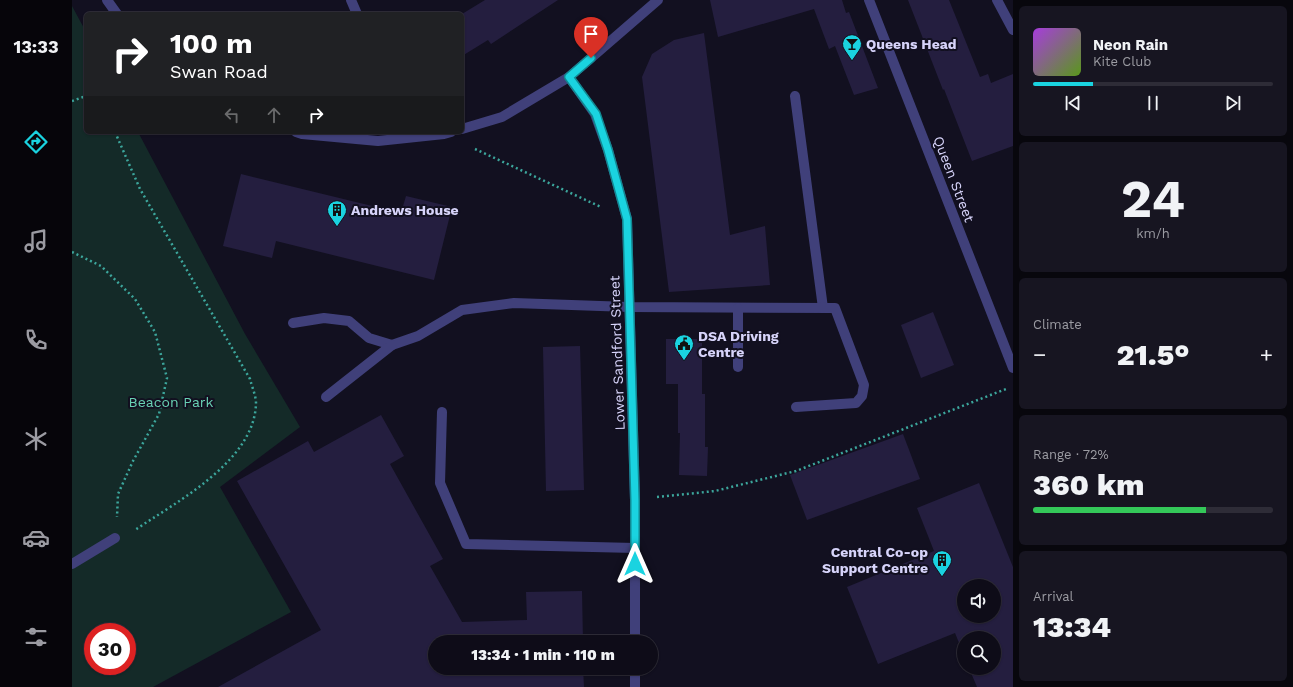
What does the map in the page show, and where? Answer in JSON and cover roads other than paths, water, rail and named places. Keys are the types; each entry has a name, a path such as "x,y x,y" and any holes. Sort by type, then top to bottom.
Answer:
{"street":[{"path":"107,0 116,12"},
{"path":"351,0 356,12"},
{"path":"464,128 502,117 569,77 658,0"},
{"name":"Queen Street","path":"869,0 1013,368"},
{"path":"997,0 1013,30"},
{"name":"Lower Sandford Street","path":"569,77 596,114 608,150 627,219 635,500 635,635"},
{"path":"795,96 823,308"},
{"path":"302,134 378,141 405,135 426,134"},
{"path":"326,397 392,346 418,336 462,310 514,303 629,307 835,308 864,385 862,396 856,404 796,407"},
{"path":"738,308 738,367"},
{"path":"293,323 324,318 349,321 369,338 392,346"},
{"path":"442,412 440,483 466,544 635,548"},
{"path":"72,564 115,538"},
{"path":"634,687 635,675"}],"place":[{"name":"Queens Head","path":"852,61"},
{"name":"Andrews House","path":"337,227"},
{"name":"DSA Driving Centre","path":"684,361"},
{"name":"Central Co-op Support Centre","path":"942,577"}],"park label":[{"name":"Beacon Park","path":"171,402"}]}
